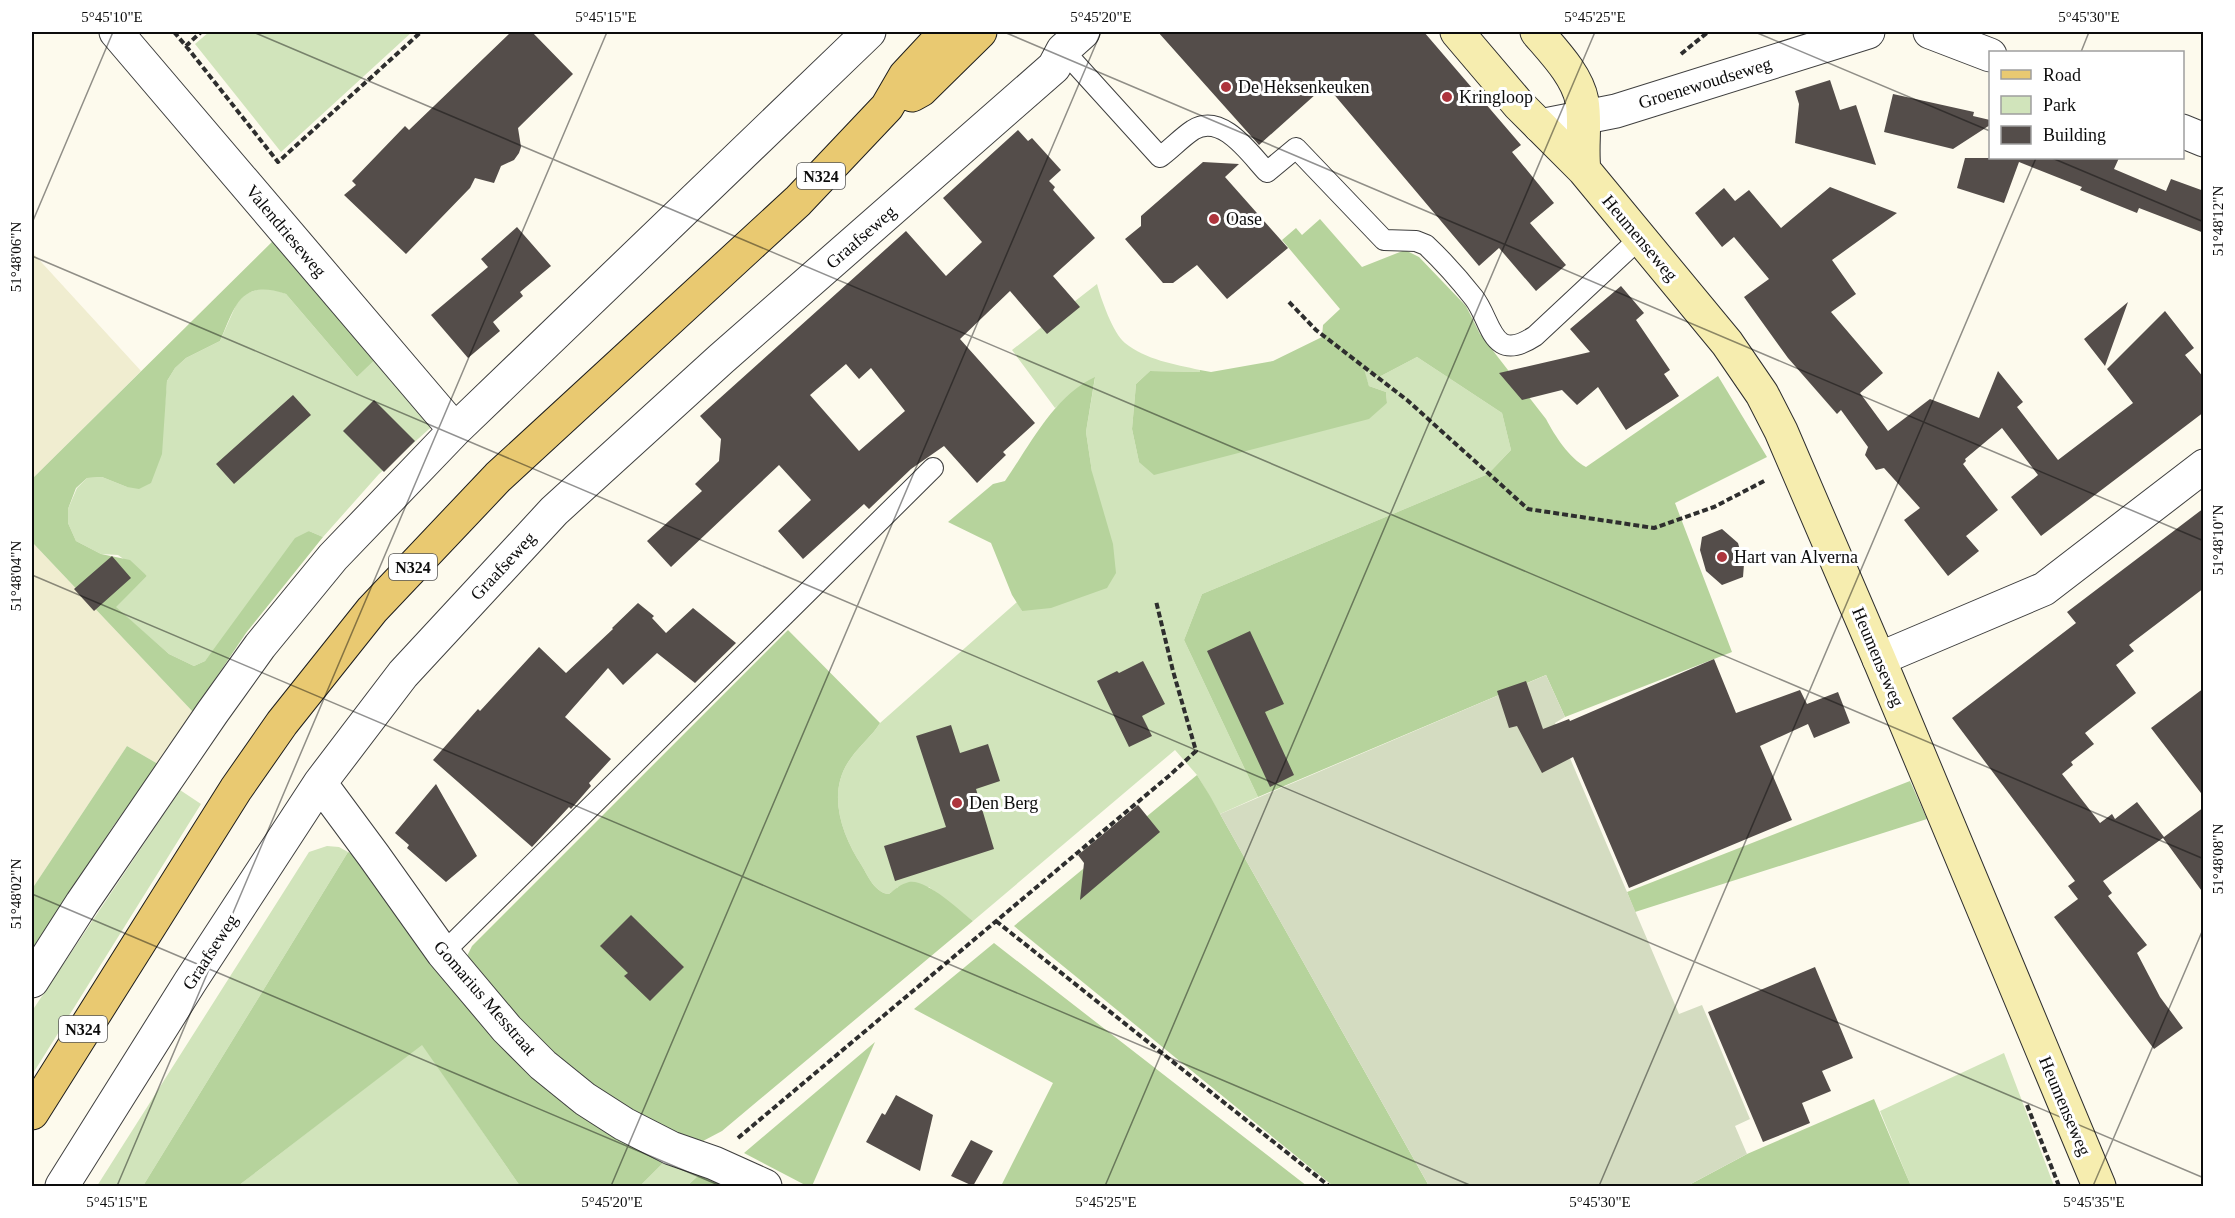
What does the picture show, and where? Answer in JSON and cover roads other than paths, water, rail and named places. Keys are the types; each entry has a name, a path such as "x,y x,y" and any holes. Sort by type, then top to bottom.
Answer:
{"main road":[{"name":"N324","path":"32,1113 236,789 282,723 372,610 498,477 768,229 887,107 905,76 946,32"},
{"name":"N324","path":"887,107 921,90 980,32"}],"street":[{"name":"Valendrieseweg","path":"116,32 455,430"},
{"path":"32,981 88,893 260,646 333,557 455,430 869,32"},
{"name":"Heumenseweg","path":"1457,32 1519,105 1584,170 1740,360 1762,394 1781,431 1879,659 2099,1186"},
{"path":"1537,32 1567,70 1582,99 1584,170"},
{"name":"Groenewoudseweg","path":"1540,126 1616,111 1868,32"},
{"path":"1930,32 1989,56"},
{"name":"Graafseweg","path":"62,1186 190,982 320,783 403,674 554,511 722,359 1054,67 1066,38"},
{"path":"2184,132 2204,140"},
{"path":"1879,659 2044,589 2204,466"},
{"name":"Gomarius Messtraat","path":"320,783 443,953 507,1029 543,1065 585,1099 624,1124 671,1148 714,1163 765,1186"}],"lane":[{"path":"1066,38 1160,157 1193,130 1204,126 1227,131 1268,172 1296,148 1384,240 1416,241 1426,245 1474,299 1490,331 1498,340 1509,345 1527,341 1535,336 1640,238"},
{"path":"443,953 933,468"}],"place":[{"name":"De Heksenkeuken","path":"1226,87"},
{"name":"Kringloop","path":"1447,97"},
{"name":"Oase","path":"1214,219"},
{"name":"Hart van Alverna","path":"1722,557"},
{"name":"Den Berg","path":"957,803"}]}
